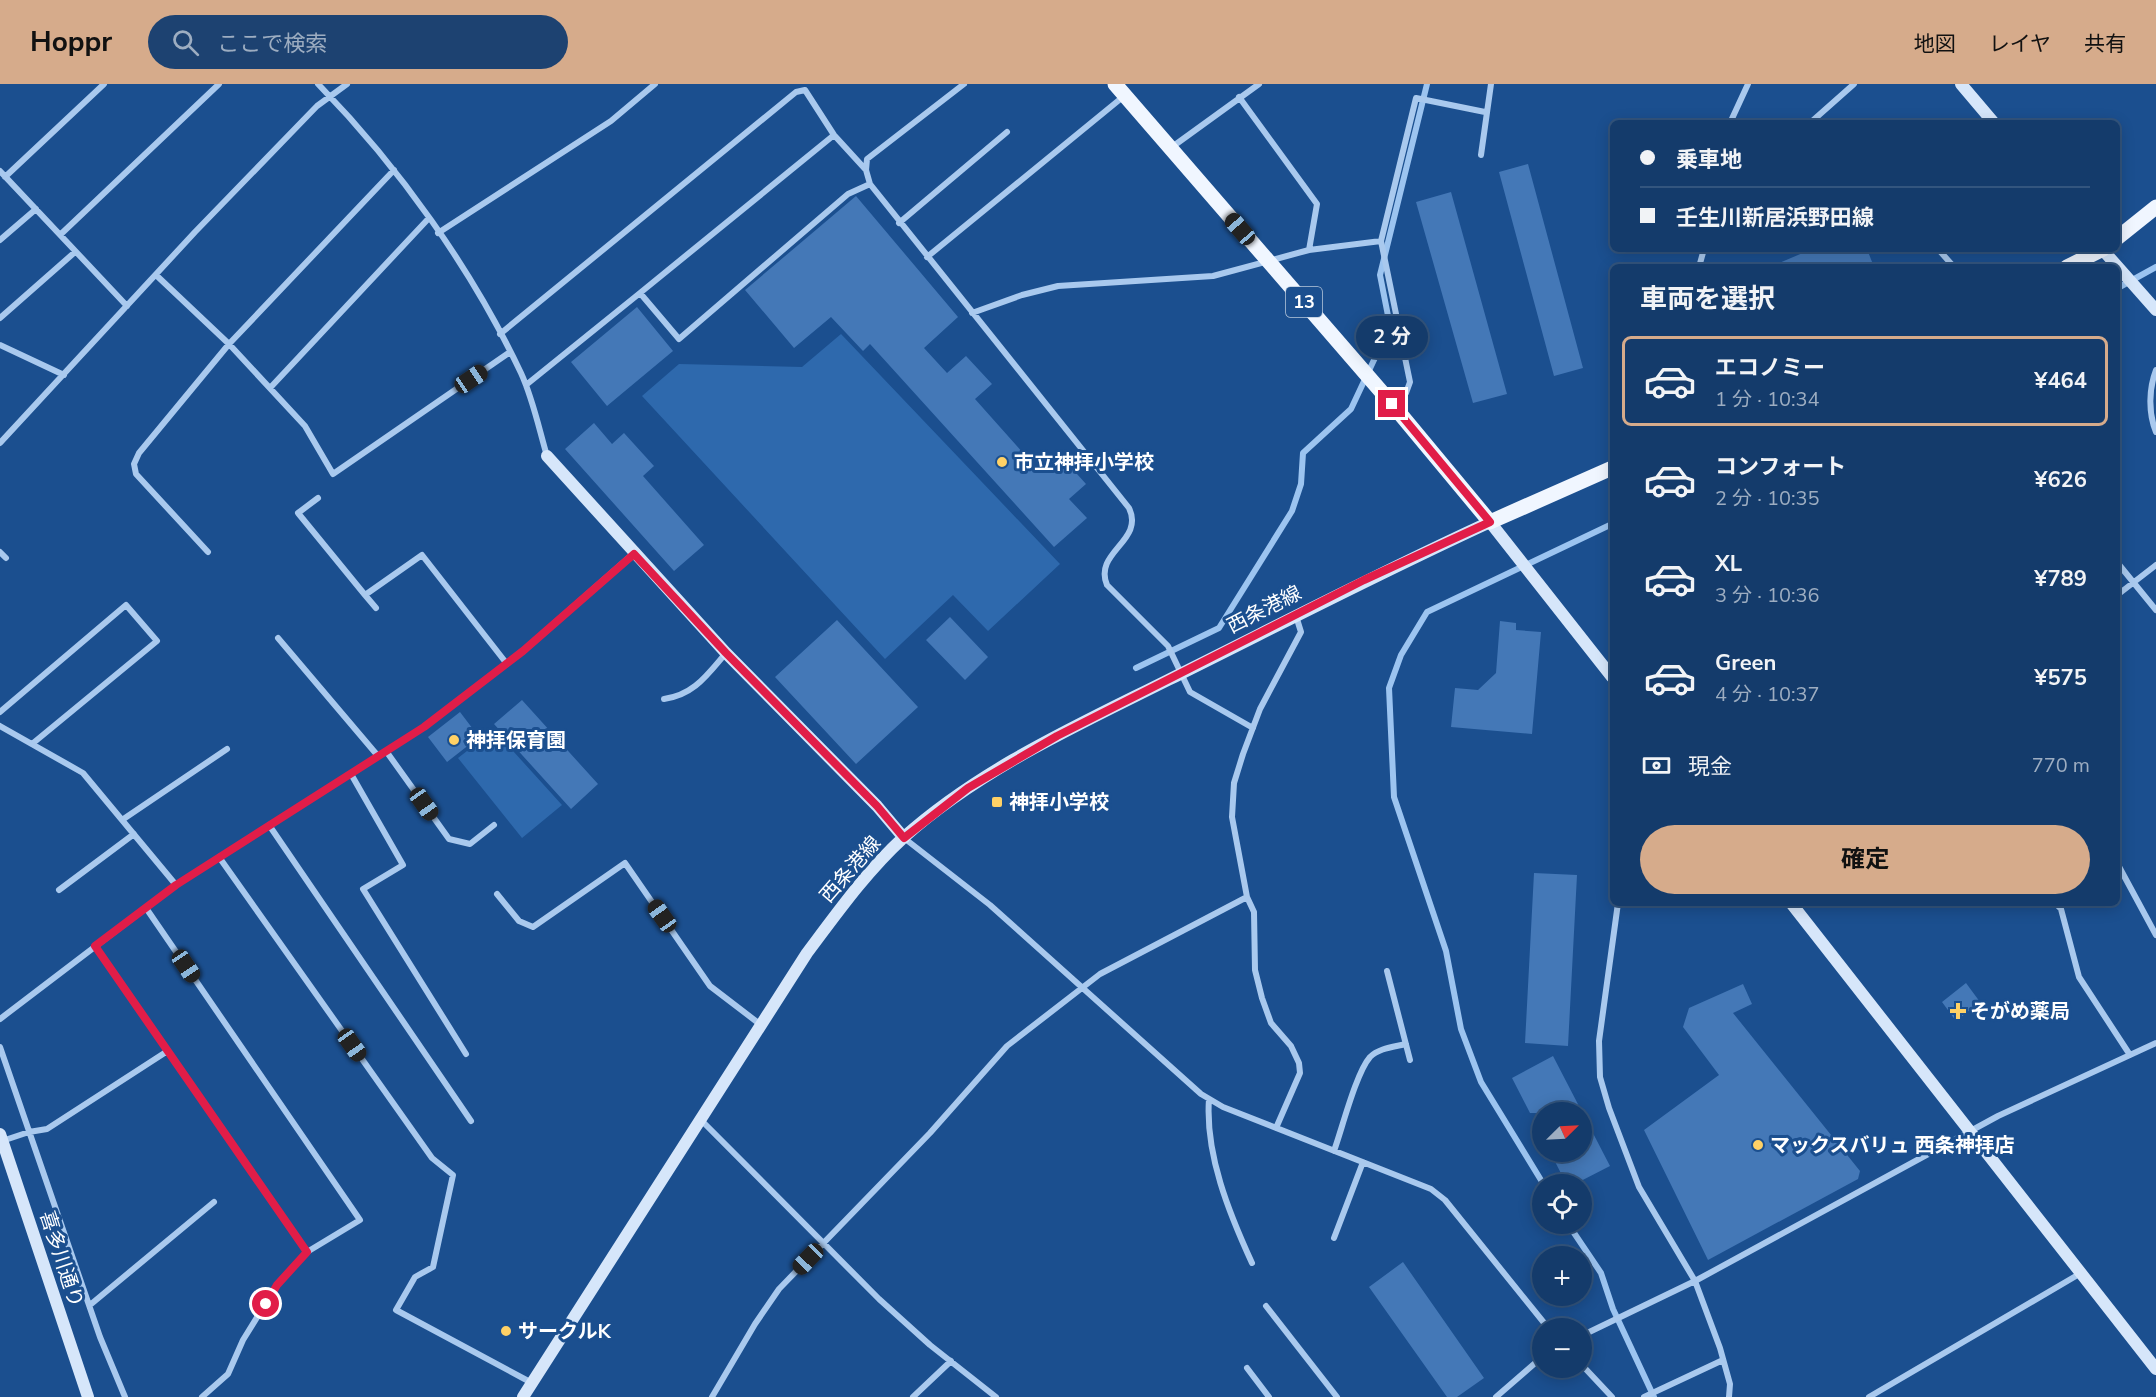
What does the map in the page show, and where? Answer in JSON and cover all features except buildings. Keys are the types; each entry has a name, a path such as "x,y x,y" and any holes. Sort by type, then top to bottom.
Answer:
{"main road":[{"name":"13","path":"1120,90 1392,404 1490,522"},
{"path":"2120,236 2156,207"},
{"path":"2073,264 2097,252"},
{"path":"1490,522 1610,469"}],"street":[{"path":"5,177 104,84"},
{"path":"60,235 219,84"},
{"path":"318,84 394,170 429,218 510,352 526,386 547,456 726,653 877,806 904,838 990,905 1209,1099 1431,1189 1445,1200 1540,1318"},
{"path":"0,443 156,274 329,96 347,84"},
{"path":"438,233 610,121 654,84"},
{"path":"964,84 867,159 866,170 870,184 1129,508 1133,526 1128,536 1107,559 1103,575 1116,595 1168,646 1190,692 1253,728"},
{"path":"1171,149 1259,84"},
{"path":"1481,155 1485,112 1491,84"},
{"path":"1731,120 1748,84"},
{"path":"1816,120 1854,84"},
{"path":"1961,84 1991,120"},
{"path":"500,334 796,92 806,90 834,135 866,170"},
{"path":"927,257 1120,90"},
{"path":"1239,98 1317,204 1309,250"},
{"path":"1392,404 1406,393 1410,382 1381,241 1416,98 1485,112"},
{"path":"899,223 1007,132"},
{"path":"526,386 834,135"},
{"path":"208,552 136,474 134,464 139,453 229,344 394,170"},
{"path":"0,171 127,306"},
{"path":"640,293 679,339 848,194 870,184"},
{"path":"0,240 36,209"},
{"path":"270,388 429,218"},
{"path":"972,313 1022,295 1058,286 1213,276 1309,250 1381,241"},
{"path":"0,318 75,252"},
{"path":"1941,252 1951,264"},
{"path":"2106,252 2116,264"},
{"path":"2120,269 2156,310"},
{"path":"156,274 229,344 305,426 333,474 510,352"},
{"path":"0,345 64,375"},
{"path":"2156,370 2151,411 2156,432"},
{"path":"318,498 298,513 376,608"},
{"path":"1490,522 1610,674"},
{"name":"西条港線","path":"523,1397 761,1025 839,909 868,873 904,838 968,788 1001,766 1364,580 1490,522"},
{"path":"0,552 6,558"},
{"path":"0,1019 176,885 424,727 507,663 634,554"},
{"path":"365,596 422,555 507,663"},
{"path":"2120,593 2156,565"},
{"path":"2120,566 2156,610"},
{"path":"0,712 126,605 157,641 32,744"},
{"path":"1276,1128 1300,1073 1299,1063 1291,1046 1271,1023 1262,998 1256,970 1254,912 1247,897 1232,817 1234,783 1253,728 1301,632 1296,616"},
{"path":"278,638 378,756"},
{"path":"664,699 680,697 696,687 726,653"},
{"path":"0,726 83,773 176,885"},
{"path":"122,820 227,749"},
{"path":"386,751 449,839 471,844 494,825"},
{"path":"351,774 403,865 363,889 466,1054"},
{"path":"269,825 471,1120"},
{"path":"59,890 134,834"},
{"path":"219,857 432,1158 453,1176 433,1267 415,1277 396,1310 532,1383"},
{"path":"497,894 519,921 533,927 625,863 710,986 761,1025"},
{"path":"2120,868 2156,934"},
{"path":"712,1397 766,1306 930,1133 994,1057 1120,961 1247,897"},
{"path":"1618,906 1599,1041 1600,1077 1609,1108 1639,1187 1695,1281 1723,1360 1730,1384 1730,1397"},
{"path":"1793,906 2156,1369"},
{"path":"2058,906 2061,909 2079,977 2130,1055"},
{"path":"146,908 360,1220 307,1252 277,1285 243,1340 228,1374 202,1397"},
{"path":"95,946 166,1052 307,1252"},
{"path":"1387,971 1410,1060"},
{"path":"1592,1331 1695,1281 1970,1131 2156,1043"},
{"path":"1334,1151 1363,1070 1371,1057 1381,1050 1406,1044"},
{"path":"0,1047 100,1337 125,1397"},
{"path":"1,1138 47,1130 166,1052"},
{"path":"1209,1099 1207,1126 1233,1222 1252,1263"},
{"path":"701,1120 879,1299 996,1397"},
{"name":"喜多川通り","path":"1,1138 88,1397"},
{"path":"1334,1238 1363,1162"},
{"path":"90,1305 214,1202"},
{"path":"1869,1397 2081,1273"},
{"path":"1266,1306 1337,1397"},
{"path":"1644,1397 1723,1360"},
{"path":"913,1397 951,1361"},
{"path":"1496,1397 1532,1366"},
{"path":"1247,1368 1269,1397"},
{"path":"1592,1376 1612,1397"}],"shaded area":[{"path":"841,334 1060,564 988,631 953,595 885,659 642,396 679,364 802,367"},
{"path":"494,730 562,805 522,838 458,758"}],"waterway":[{"path":"1136,668 1219,628 1292,511 1301,484 1303,453 1351,409 1381,345 1391,331 1380,275 1427,84"},
{"path":"2120,287 2156,267"},
{"path":"1537,1174 1481,1082 1461,1029 1446,951 1394,797 1389,688 1401,655 1427,612 1610,525"},
{"path":"1575,1234 1601,1273 1613,1309 1654,1397"}],"place":[{"name":"市立神拝小学校","path":"1002,462"},
{"name":"神拝保育園","path":"454,740"},
{"name":"神拝小学校","path":"997,802"},
{"name":"そがめ薬局","path":"1958,1011"},
{"name":"マックスバリュ 西条神拝店","path":"1758,1145"},
{"name":"サークルK","path":"506,1331"}],"route":[{"path":"266,1304 277,1285 307,1252 166,1052 95,946 176,885 424,727 523,651 634,554 726,653 877,806 904,838 968,788 1001,766 1364,580 1490,522 1392,404"}]}
